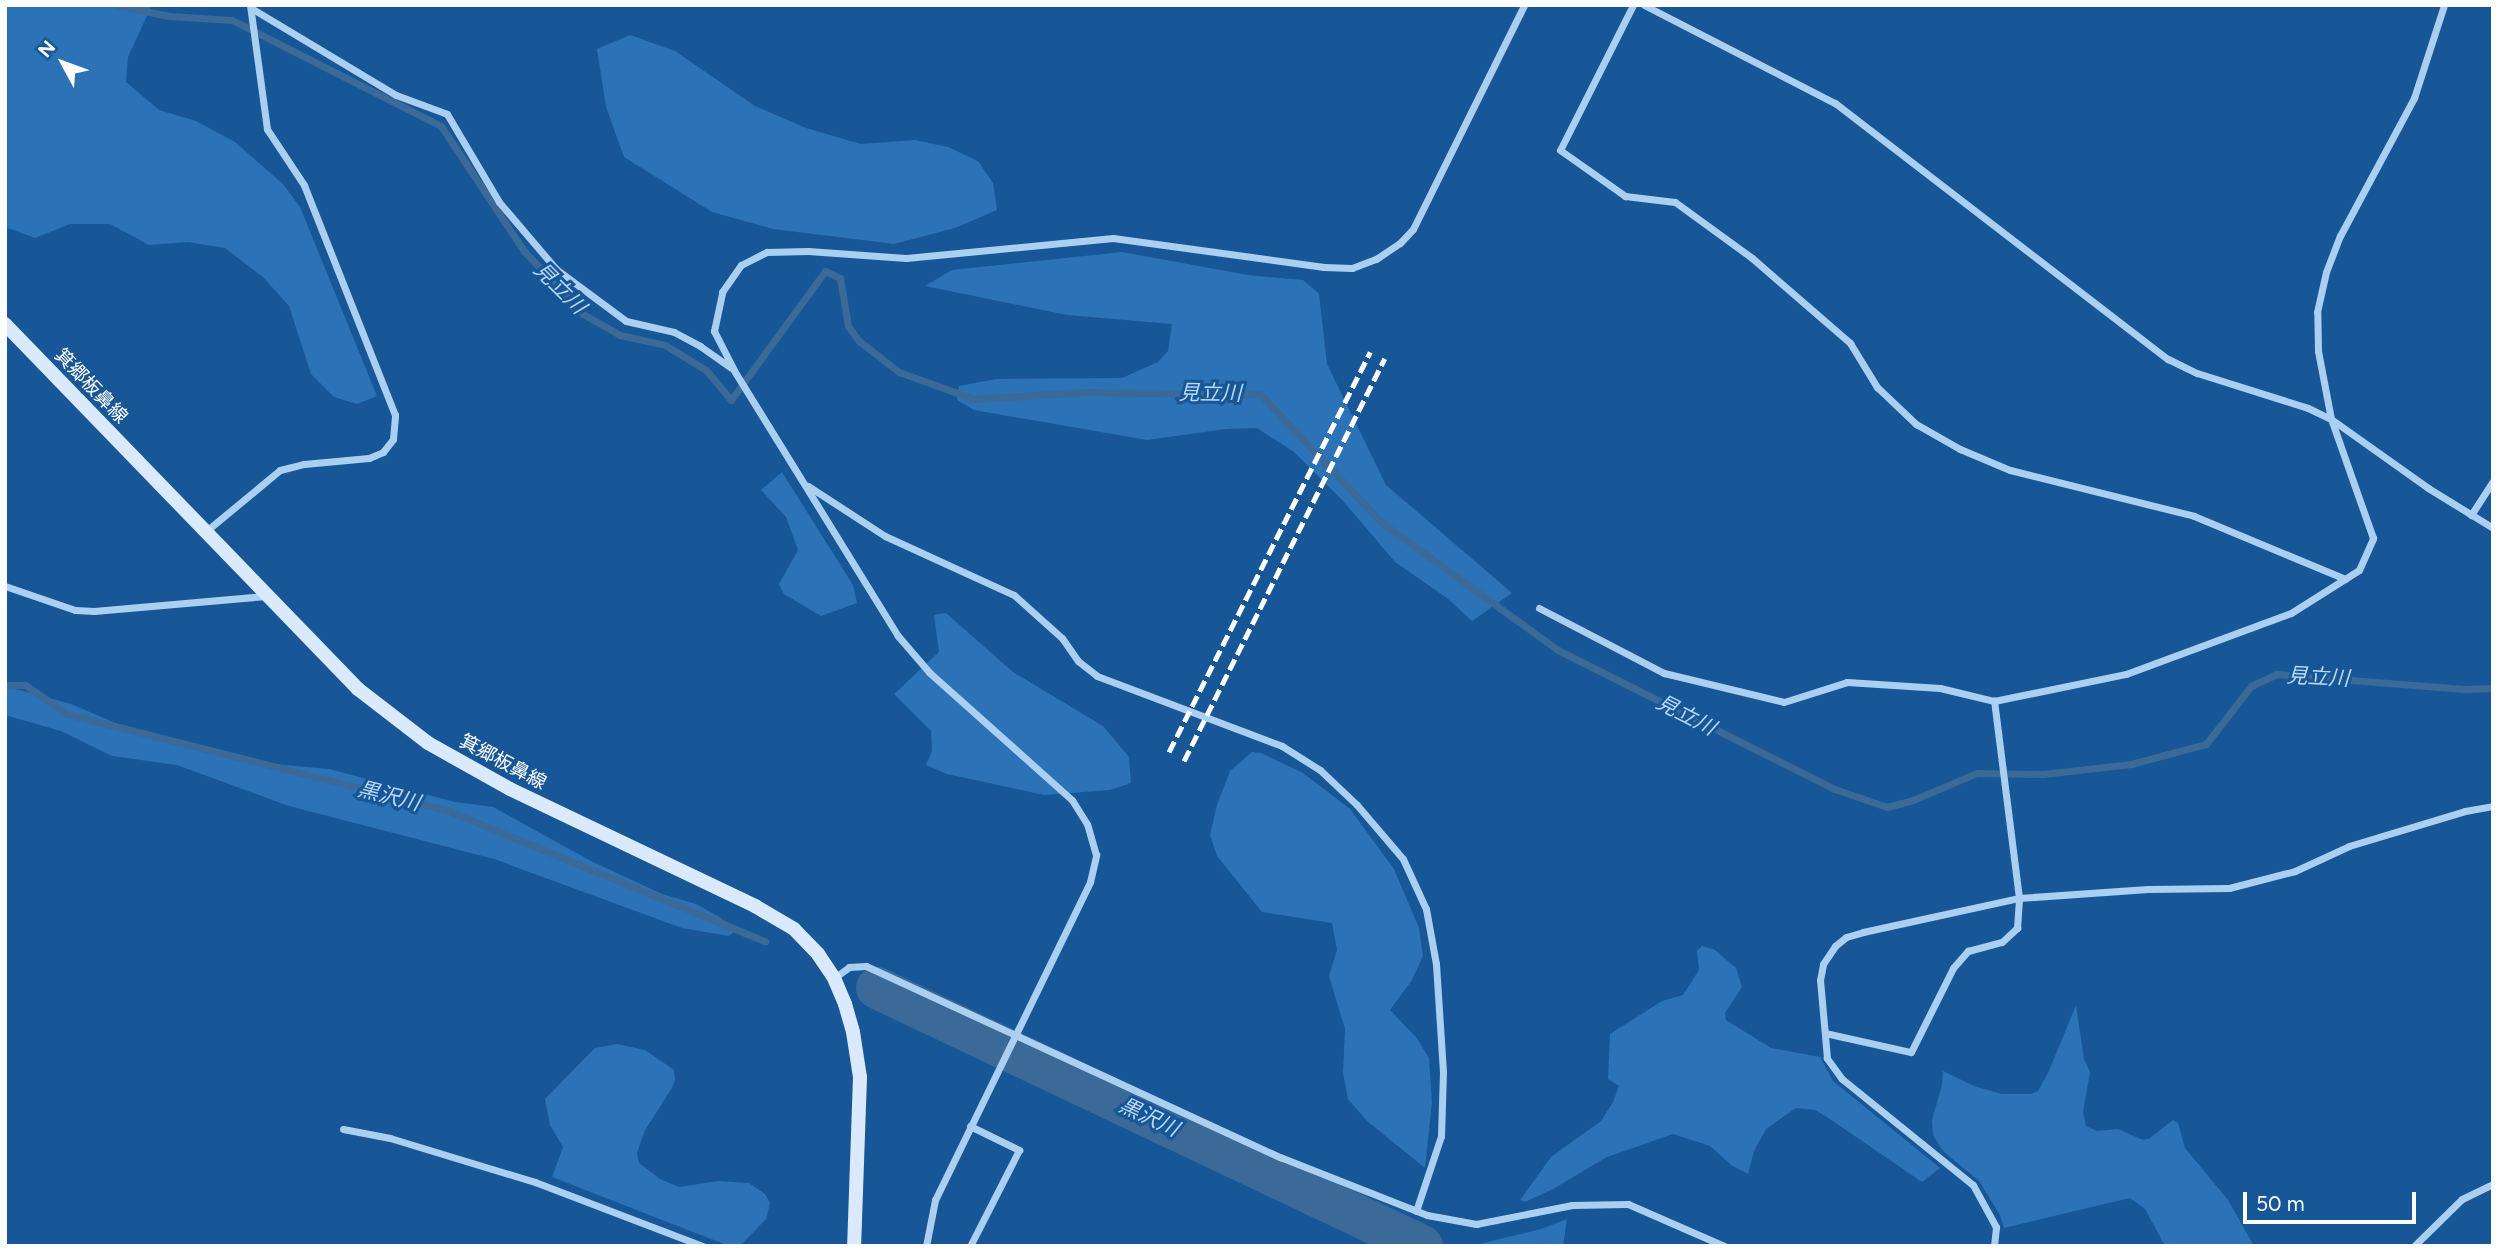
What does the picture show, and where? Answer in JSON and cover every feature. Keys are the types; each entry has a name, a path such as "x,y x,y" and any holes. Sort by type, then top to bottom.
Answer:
{"main road":[{"name":"箕郷板鼻線","path":"5,324 358,689 428,743 510,789 755,906 793,929 818,954 834,978 853,1032 860,1077 854,1246"}],"street":[{"path":"926,1246 935,1200 1090,882 1096,855 1087,824 1072,800 929,672 898,636 733,370 714,331 722,292 741,265 767,252 808,251 906,258 1113,237 1324,267 1352,268 1376,259 1400,243 1413,229 1524,5"},
{"path":"1633,5 1560,150 1625,196 1675,202 1752,258 1850,343 1877,387 1916,424 1960,449 2010,470 2194,516 2344,579"},
{"path":"1644,5 1835,103 2168,359 2197,373 2308,408 2331,419 2493,528"},
{"path":"1539,608 1664,673 1784,702 1847,682 1940,688 1994,701 2126,674 2291,613 2359,570 2374,538 2331,419 2318,351 2317,312 2326,272 2340,236 2414,98 2444,5"},
{"path":"251,7 396,95 447,114 499,202 556,269 626,321 674,332 700,346 733,370"},
{"path":"205,532 280,470 304,464 369,458 383,452 393,439 395,415 304,185 267,129 251,7"},
{"path":"2471,515 2493,481"},
{"path":"803,482 885,536 1014,595 1062,638 1078,661 1097,676 1282,746 1320,771 1357,805 1403,859 1426,909 1437,975 1443,1072 1441,1136 1416,1211"},
{"path":"5,586 75,610 94,611 267,596"},
{"path":"1825,1033 1911,1052 1953,968 1968,951 2002,943 2017,928 2018,898 1994,701"},
{"path":"1994,1246 1996,1227 1973,1185 1842,1079 1827,1058 1820,980 1828,954 1846,937 2018,898 2148,888 2229,888 2295,871 2350,846 2465,811 2493,806"},
{"path":"834,978 849,967 866,966 1280,1157 1416,1211 1476,1224 1572,1205 1629,1204 1724,1246"},
{"path":"970,1126 1019,1150 970,1246"},
{"path":"343,1129 390,1138 535,1182 703,1246"},
{"path":"2414,1246 2462,1199 2493,1184"}],"shaded area":[{"path":"5,5 152,5 128,57 126,82 159,110 196,121 235,142 283,184 300,207 377,396 357,404 334,397 311,374 289,306 263,277 225,248 188,242 149,245 110,224 70,224 35,238 5,227"},
{"path":"630,35 675,51 755,106 806,128 861,144 915,140 948,147 978,161 993,183 997,210 955,228 894,244 773,229 712,212 624,157 606,107 597,49"},
{"path":"1122,252 1248,275 1303,280 1319,294 1327,364 1386,485 1512,593 1472,621 1447,598 1395,562 1344,502 1294,452 1257,428 1226,429 1147,440 974,410 957,400 959,386 996,379 1122,378 1158,362 1168,351 1172,324 1067,315 925,286 952,270"},
{"path":"782,472 853,585 857,603 821,616 784,594 779,584 798,550 786,517 761,490"},
{"path":"946,613 1013,672 1103,726 1129,757 1131,783 1110,790 1044,795 947,774 926,765 932,751 931,731 894,694 939,652 934,615"},
{"path":"5,686 71,704 125,727 198,745 239,761 329,769 455,802 493,807 591,861 662,894 696,904 721,918 734,932 729,936 682,928 494,859 289,806 177,765 112,756 61,731 5,715"},
{"path":"1252,752 1261,753 1303,773 1350,809 1394,869 1419,928 1423,956 1412,980 1390,1010 1416,1037 1429,1058 1432,1102 1425,1168 1367,1121 1348,1099 1343,1073 1345,1029 1329,976 1337,950 1332,923 1262,912 1217,856 1210,835 1217,805 1230,771"},
{"path":"1702,946 1715,950 1736,968 1742,987 1725,1013 1726,1020 1771,1048 1820,1057 1833,1081 1940,1168 1922,1182 1827,1117 1815,1110 1796,1108 1766,1129 1754,1151 1748,1174 1731,1165 1710,1146 1673,1134 1607,1157 1553,1189 1525,1202 1520,1200 1551,1157 1601,1121 1613,1102 1619,1086 1608,1079 1610,1034 1662,1001 1683,995 1699,970 1697,951"},
{"path":"2076,1005 2084,1059 2090,1072 2083,1112 2086,1126 2097,1131 2118,1129 2143,1140 2150,1138 2173,1120 2178,1123 2185,1148 2228,1200 2254,1246 2165,1246 2145,1209 2130,1198 2004,1228 2000,1215 1979,1181 1943,1151 1933,1135 1932,1120 1943,1071 1974,1086 2002,1094 2031,1094 2038,1091"},
{"path":"617,1044 645,1050 674,1070 672,1088 645,1130 637,1153 639,1163 660,1179 679,1187 718,1181 749,1183 765,1194 770,1203 766,1219 740,1246 729,1246 552,1177 563,1147 550,1125 545,1099 595,1048"},
{"path":"1567,1219 1563,1246 1471,1246 1541,1229"}],"waterway":[{"name":"見立川","path":"116,5 169,16 232,20 441,126 524,251 583,314 620,335 665,345 706,370 731,400 825,271 840,278 848,326 859,341 899,372 974,399 1084,392 1260,394 1381,522 1558,650 1832,788 1887,807 1913,800 1977,773 2043,774 2131,764 2206,744 2251,686 2277,674 2463,689 2493,688"},
{"name":"黒沢川","path":"5,685 25,685 67,714 449,811 765,941"},
{"name":"黒沢川","path":"877,988 1422,1246"}],"railway":[{"path":"1169,752 1370,352"},
{"path":"1184,761 1385,358"}]}
